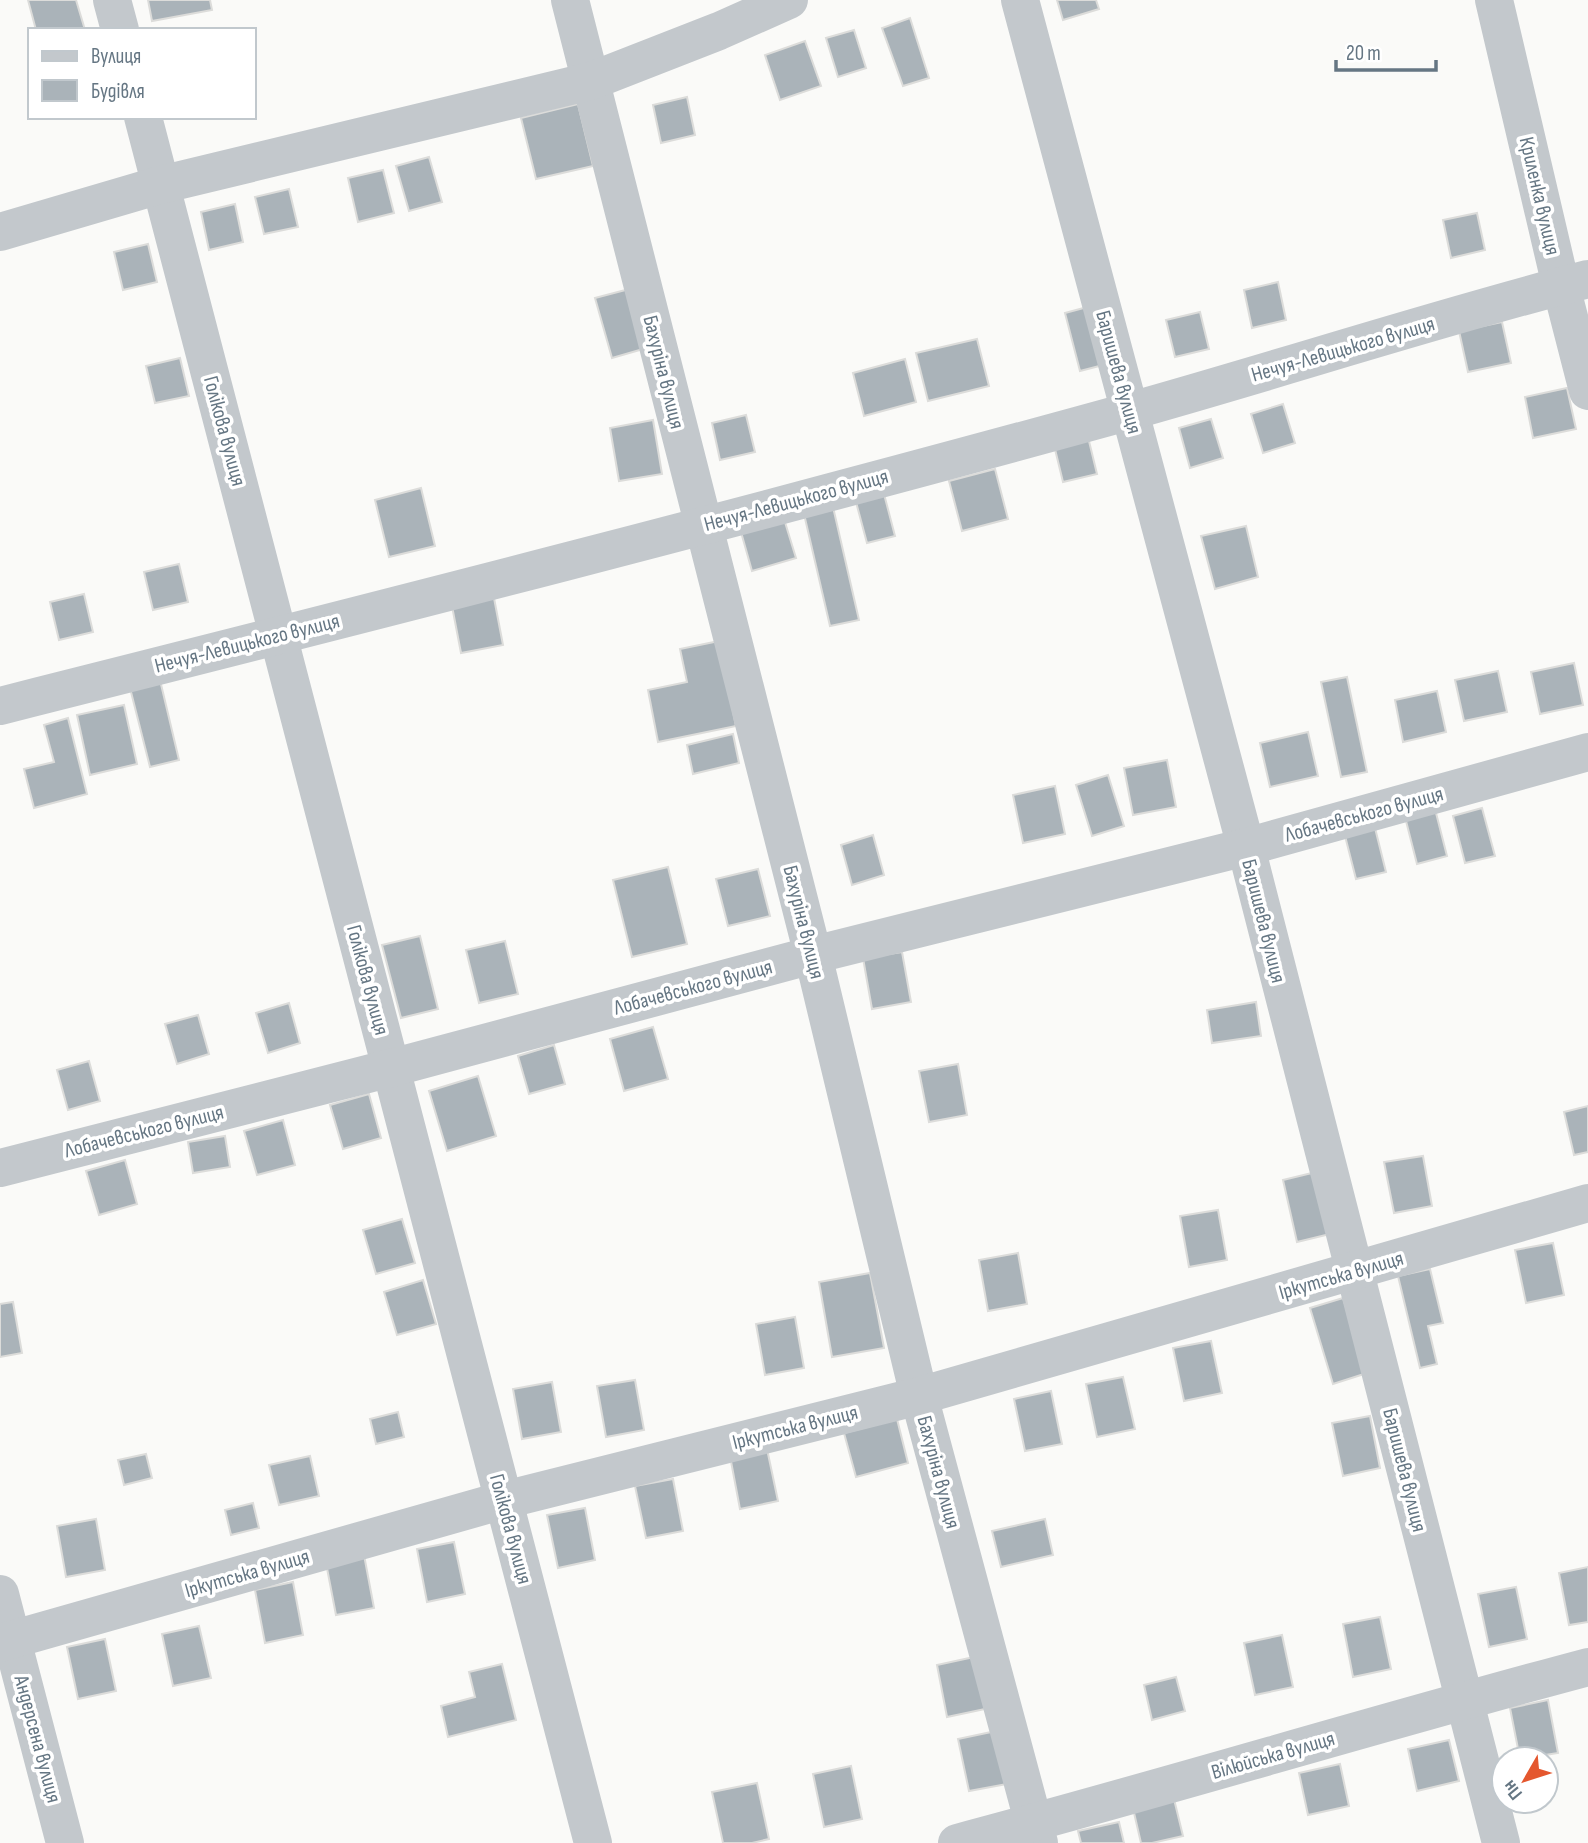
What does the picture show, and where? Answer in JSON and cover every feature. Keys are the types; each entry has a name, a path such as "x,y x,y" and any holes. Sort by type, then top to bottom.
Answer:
{"street":[{"path":"112,0 119,28"},
{"name":"Бахуріна вулиця","path":"570,0 813,955 919,1396 1036,1833"},
{"path":"0,232 160,186 591,81 719,31 789,0"},
{"name":"Баришева вулиця","path":"1020,0 1245,847 1501,1843"},
{"name":"Криленка вулиця","path":"1494,0 1574,283 1588,391"},
{"name":"Голікова вулиця","path":"143,119 593,1843"},
{"name":"Нечуя-Левицького вулиця","path":"0,706 703,525 1129,411 1574,283"},
{"name":"Лобачевського вулиця","path":"0,1168 391,1068 813,955 1245,847 1588,752"},
{"name":"Іркутська вулиця","path":"6,1641 504,1500 919,1396 1588,1203"},
{"name":"Андерсена вулиця","path":"0,1594 6,1641 65,1843"},
{"name":"Вілюйська вулиця","path":"957,1843 1036,1833 1464,1700 1588,1667"}],"building":[{"path":"28,0 76,0 84,28 35,28"},
{"path":"148,0 210,0 212,10 152,21"},
{"path":"1057,0 1096,0 1099,9 1063,20"},
{"path":"910,18 929,78 903,86 882,28"},
{"path":"854,30 866,68 838,77 826,38"},
{"path":"805,41 821,86 780,100 765,55"},
{"path":"687,97 695,135 661,143 653,105"},
{"path":"578,104 593,166 536,179 521,118"},
{"path":"429,157 442,202 409,211 396,166"},
{"path":"383,170 394,213 358,222 348,178"},
{"path":"289,189 298,227 264,234 255,197"},
{"path":"235,204 243,242 209,250 201,212"},
{"path":"1477,213 1485,250 1451,258 1443,220"},
{"path":"148,244 157,282 123,290 114,252"},
{"path":"1278,282 1286,320 1252,328 1244,290"},
{"path":"633,288 650,347 612,358 595,298"},
{"path":"1091,306 1107,364 1080,371 1065,313"},
{"path":"1200,312 1209,349 1175,357 1166,320"},
{"path":"1502,322 1511,363 1468,372 1459,331"},
{"path":"977,339 989,386 928,401 916,353"},
{"path":"180,358 189,396 155,403 146,366"},
{"path":"905,359 916,402 864,416 853,373"},
{"path":"1567,388 1576,429 1533,438 1525,397"},
{"path":"1283,404 1295,443 1263,453 1251,414"},
{"path":"746,415 755,452 720,460 712,423"},
{"path":"1211,419 1223,458 1190,468 1179,428"},
{"path":"653,420 662,474 619,481 610,428"},
{"path":"1088,437 1097,474 1063,482 1054,445"},
{"path":"995,469 1008,519 962,531 949,481"},
{"path":"421,488 435,546 389,557 375,500"},
{"path":"884,494 895,536 867,543 856,502"},
{"path":"833,507 859,620 830,626 804,514"},
{"path":"784,519 796,558 752,571 741,532"},
{"path":"1246,526 1258,577 1215,589 1201,536"},
{"path":"179,564 188,602 153,610 144,572"},
{"path":"84,594 93,632 59,640 50,602"},
{"path":"494,598 503,645 461,653 452,606"},
{"path":"719,641 736,726 658,742 648,690 687,682 680,649"},
{"path":"1574,663 1583,705 1540,714 1531,672"},
{"path":"1498,671 1507,712 1464,721 1455,680"},
{"path":"1347,677 1367,772 1341,777 1321,682"},
{"path":"160,680 179,760 150,767 130,688"},
{"path":"1437,691 1446,732 1403,742 1395,700"},
{"path":"124,705 137,764 90,775 77,715"},
{"path":"68,718 87,794 34,808 24,769 54,762 44,725"},
{"path":"1308,732 1318,776 1270,787 1260,743"},
{"path":"733,734 739,763 693,774 687,745"},
{"path":"1167,760 1176,807 1133,815 1124,768"},
{"path":"1108,775 1124,826 1092,836 1076,785"},
{"path":"1055,786 1065,834 1023,843 1013,795"},
{"path":"1482,808 1495,856 1465,863 1453,816"},
{"path":"1435,809 1447,856 1417,864 1405,817"},
{"path":"1374,824 1386,872 1356,879 1344,832"},
{"path":"873,835 884,875 852,885 841,845"},
{"path":"668,867 687,944 632,957 613,880"},
{"path":"758,869 770,916 728,926 716,879"},
{"path":"420,936 438,1009 401,1018 382,945"},
{"path":"505,941 518,994 479,1003 466,950"},
{"path":"902,952 911,1002 872,1009 863,958"},
{"path":"1256,1002 1261,1036 1212,1043 1207,1010"},
{"path":"289,1003 300,1043 268,1053 256,1013"},
{"path":"198,1015 209,1054 177,1064 165,1024"},
{"path":"653,1027 668,1079 624,1091 610,1039"},
{"path":"554,1045 565,1084 529,1094 518,1056"},
{"path":"89,1061 100,1101 68,1110 57,1070"},
{"path":"958,1064 967,1115 929,1122 919,1071"},
{"path":"478,1076 496,1136 447,1151 429,1091"},
{"path":"369,1094 381,1138 343,1149 330,1105"},
{"path":"1588,1106 1588,1152 1574,1155 1564,1112"},
{"path":"283,1120 295,1165 257,1175 244,1131"},
{"path":"225,1136 230,1167 193,1173 188,1142"},
{"path":"1423,1156 1432,1206 1394,1213 1384,1162"},
{"path":"125,1160 137,1204 99,1215 86,1171"},
{"path":"1316,1172 1330,1234 1297,1242 1283,1180"},
{"path":"1218,1210 1227,1260 1189,1267 1180,1216"},
{"path":"402,1219 415,1263 376,1274 363,1230"},
{"path":"1553,1243 1564,1295 1526,1303 1515,1250"},
{"path":"1018,1253 1027,1304 988,1311 979,1260"},
{"path":"1430,1269 1443,1323 1428,1326 1437,1364 1420,1368 1398,1276"},
{"path":"870,1273 884,1348 832,1357 819,1282"},
{"path":"423,1280 436,1324 397,1335 384,1292"},
{"path":"1343,1298 1367,1373 1333,1384 1310,1308"},
{"path":"13,1302 22,1353 0,1357 0,1304"},
{"path":"795,1317 804,1368 765,1375 756,1324"},
{"path":"1211,1341 1222,1393 1184,1401 1173,1348"},
{"path":"1123,1377 1135,1429 1097,1437 1086,1384"},
{"path":"635,1380 644,1430 606,1437 597,1386"},
{"path":"552,1382 561,1432 522,1439 513,1389"},
{"path":"1051,1391 1062,1444 1025,1451 1014,1399"},
{"path":"398,1412 404,1437 376,1444 370,1419"},
{"path":"1370,1416 1380,1468 1343,1476 1332,1423"},
{"path":"897,1419 908,1463 856,1477 844,1433"},
{"path":"767,1449 778,1501 740,1509 730,1456"},
{"path":"146,1454 152,1478 124,1485 118,1460"},
{"path":"310,1456 319,1496 279,1505 269,1465"},
{"path":"673,1479 683,1531 646,1538 635,1486"},
{"path":"253,1503 259,1528 231,1535 225,1510"},
{"path":"585,1508 595,1560 558,1568 547,1515"},
{"path":"96,1519 105,1570 66,1577 57,1526"},
{"path":"1045,1519 1053,1555 1001,1567 992,1531"},
{"path":"454,1542 465,1594 427,1602 417,1549"},
{"path":"364,1555 374,1608 336,1615 326,1563"},
{"path":"1588,1567 1588,1622 1569,1625 1559,1573"},
{"path":"293,1582 303,1635 265,1643 255,1590"},
{"path":"1516,1587 1527,1639 1489,1647 1478,1594"},
{"path":"1380,1617 1391,1669 1353,1677 1343,1624"},
{"path":"199,1626 211,1678 173,1686 162,1634"},
{"path":"1282,1635 1293,1687 1255,1695 1244,1643"},
{"path":"105,1639 116,1691 78,1699 67,1647"},
{"path":"974,1657 985,1709 947,1717 937,1665"},
{"path":"502,1664 516,1720 448,1737 441,1706 475,1697 469,1672"},
{"path":"1176,1677 1185,1711 1152,1720 1144,1685"},
{"path":"1548,1700 1556,1745 1517,1745 1510,1708"},
{"path":"996,1731 1007,1784 969,1791 958,1739"},
{"path":"1449,1740 1459,1781 1417,1791 1408,1749"},
{"path":"1340,1764 1349,1806 1308,1815 1299,1773"},
{"path":"851,1766 862,1819 824,1827 813,1774"},
{"path":"757,1783 769,1839 752,1843 723,1843 712,1792"},
{"path":"1173,1795 1183,1836 1141,1843 1132,1804"},
{"path":"1119,1822 1124,1843 1081,1843 1078,1831"}]}
